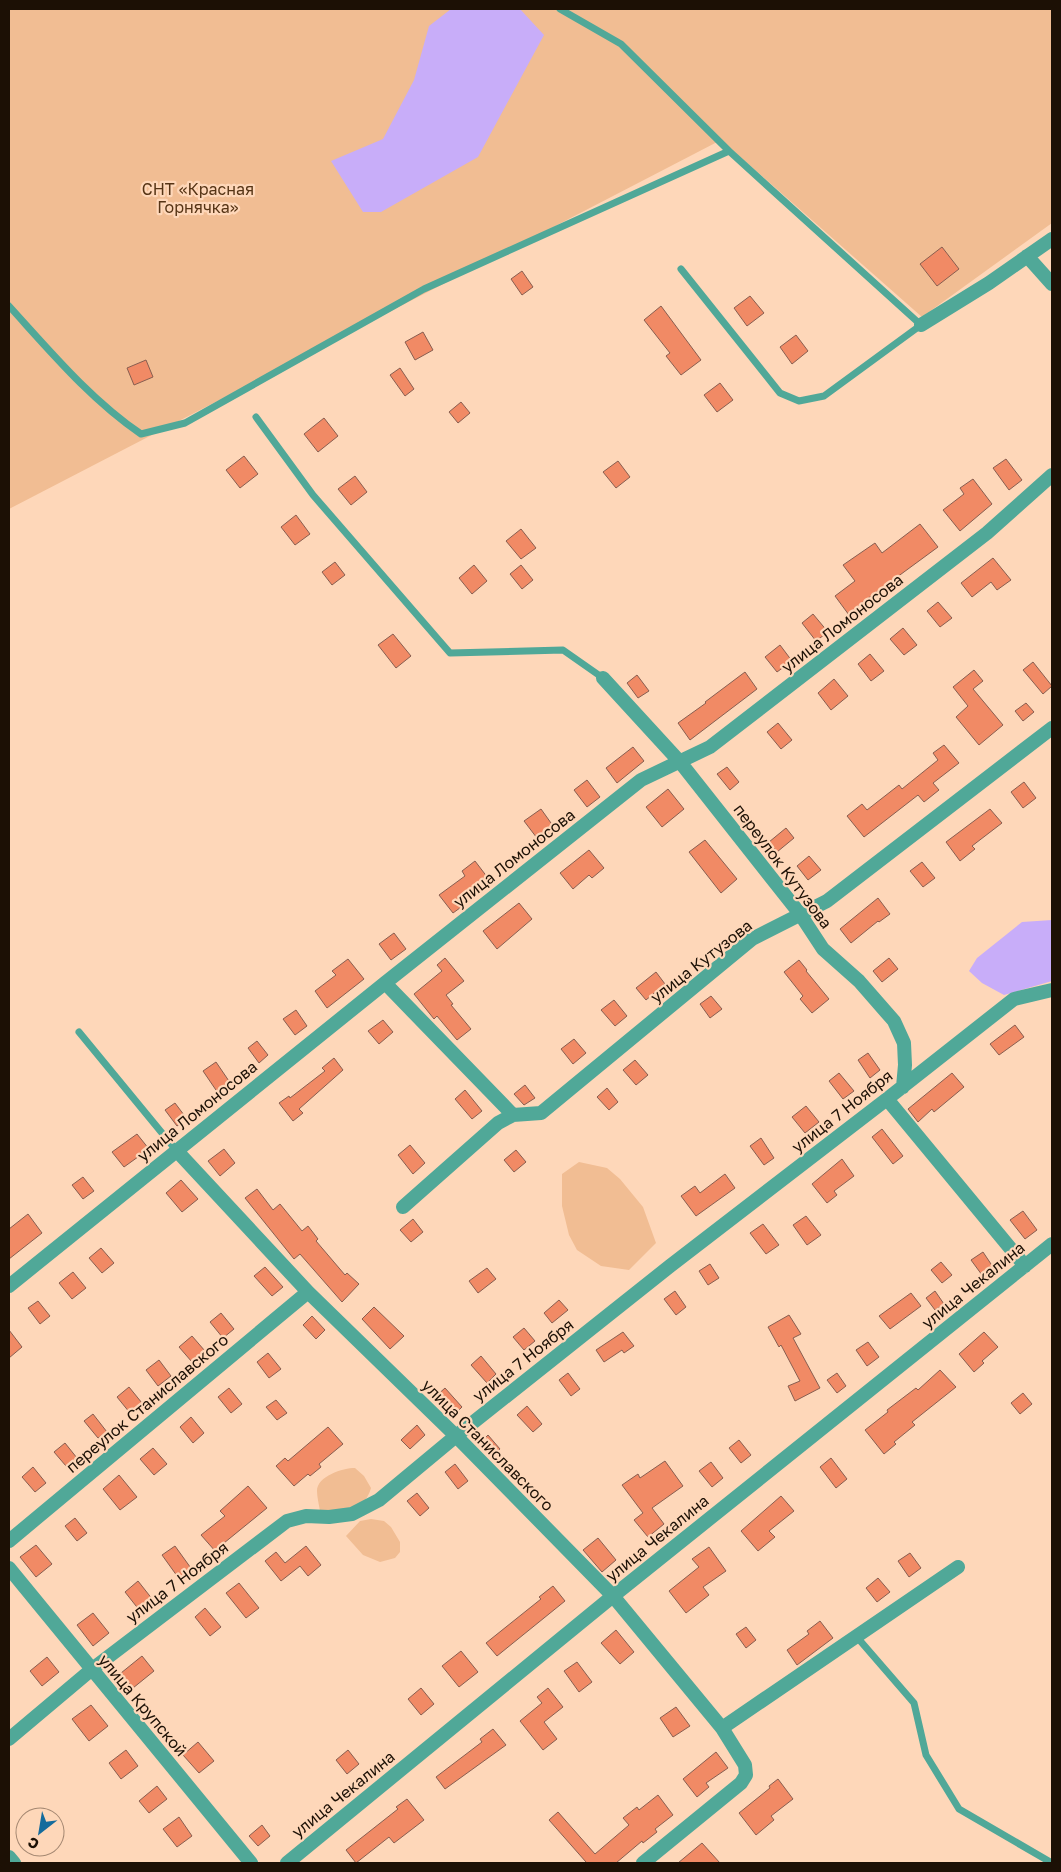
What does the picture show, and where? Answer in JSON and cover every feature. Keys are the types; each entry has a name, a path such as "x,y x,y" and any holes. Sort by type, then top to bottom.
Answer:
{"street":[{"path":"921,325 989,283 1052,239"},
{"path":"1027,256 1052,284"},
{"name":"улица Ломоносова","path":"9,1286 176,1150 641,780 680,762 717,741 987,532 1052,475"},
{"name":"переулок Кутузова","path":"603,678 680,762 800,914 823,949 859,981 894,1021 904,1043 905,1065 902,1087"},
{"name":"улица Кутузова","path":"403,1207 498,1123 513,1115 541,1113 752,939 828,901 1052,728"},
{"path":"385,983 513,1115"},
{"name":"улица 7 Ноября","path":"9,1739 91,1670 287,1521 306,1516 329,1517 352,1514 379,1500 456,1436 670,1266 1014,999 1052,990"},
{"path":"887,1099 1025,1266"},
{"name":"улица Станиславского","path":"176,1150 308,1292 456,1436 613,1596 722,1728 745,1765 746,1775 741,1783 643,1863"},
{"name":"улица Чекалина","path":"287,1863 613,1596 1052,1244"},
{"name":"переулок Станиславского","path":"9,1541 308,1292"},
{"path":"722,1728 958,1567"},
{"name":"улица Крупской","path":"9,1568 251,1863"},
{"path":"9,1857 14,1863"}],"lane":[{"path":"560,9 621,44 729,151 921,325 824,396 799,401 780,392 681,269"},
{"path":"9,306 63,366 115,416 141,434 185,423 424,289 729,151"},
{"path":"256,417 313,495 450,654 563,650 603,678"},
{"path":"79,1032 176,1150"},
{"path":"856,1636 914,1703 926,1755 960,1809 1052,1863"}],"green space":[{"name":"СНТ «Красная Горнячка»","path":"9,9 1052,9 1052,223 922,317 721,140 9,509"},
{"path":"579,1162 607,1168 620,1179 643,1207 656,1243 629,1270 601,1266 577,1250 569,1235 562,1206 562,1174"},
{"path":"355,1468 364,1476 371,1488 368,1496 351,1510 336,1512 320,1511 317,1491 321,1481 338,1471"},
{"path":"371,1519 384,1521 391,1527 400,1542 400,1552 395,1558 380,1562 363,1555 346,1536 360,1521"}],"shaded area":[{"path":"451,9 520,9 544,35 478,157 381,212 363,212 331,161 383,139 414,80 429,26"},
{"path":"1052,920 1052,981 1004,995 982,983 969,971 977,958 1022,922"}],"building":[{"path":"942,247 959,269 937,286 920,264"},
{"path":"522,271 533,287 522,295 511,279"},
{"path":"750,296 764,313 747,326 734,308"},
{"path":"661,306 701,360 681,375 666,356 670,353 644,320"},
{"path":"423,332 433,350 415,360 405,342"},
{"path":"796,335 808,351 792,364 780,347"},
{"path":"146,360 153,377 134,385 127,368"},
{"path":"400,368 414,389 405,396 390,375"},
{"path":"720,383 733,400 717,412 704,395"},
{"path":"461,402 470,413 458,423 449,412"},
{"path":"324,418 338,436 318,452 304,434"},
{"path":"244,456 258,474 240,488 226,470"},
{"path":"1006,459 1022,480 1009,490 993,468"},
{"path":"618,461 630,477 616,488 603,472"},
{"path":"355,476 367,492 351,505 338,489"},
{"path":"973,479 992,504 960,531 943,510 964,494 960,488"},
{"path":"296,515 310,534 295,545 281,527"},
{"path":"920,524 938,547 859,605 849,615 835,596 855,581 843,565 875,543 882,553"},
{"path":"521,529 536,548 521,559 506,541"},
{"path":"993,558 1011,580 997,590 991,582 972,597 961,583"},
{"path":"335,562 345,575 332,585 322,572"},
{"path":"474,565 487,581 472,594 459,578"},
{"path":"521,565 533,580 522,589 510,574"},
{"path":"938,602 952,618 940,627 927,611"},
{"path":"813,614 828,632 816,641 802,623"},
{"path":"903,628 917,645 904,655 890,639"},
{"path":"393,634 411,656 396,668 378,645"},
{"path":"780,645 792,661 777,672 765,657"},
{"path":"870,654 884,671 871,681 858,664"},
{"path":"1033,662 1052,686 1043,694 1023,670"},
{"path":"974,670 983,681 973,689 1003,725 979,745 956,717 968,706 953,687"},
{"path":"745,672 757,689 690,740 678,723"},
{"path":"637,675 649,691 638,698 627,683"},
{"path":"834,679 848,696 831,710 818,693"},
{"path":"1026,703 1034,712 1023,721 1015,711"},
{"path":"778,723 792,740 781,749 767,732"},
{"path":"944,745 959,763 933,783 939,790 924,802 918,795 864,837 847,816 862,804 867,810 899,785 902,789 938,760 933,753"},
{"path":"633,747 644,761 617,783 606,768"},
{"path":"727,767 739,782 730,790 717,774"},
{"path":"587,780 600,797 587,807 574,790"},
{"path":"1024,782 1036,798 1023,808 1011,792"},
{"path":"668,789 684,809 662,827 646,807"},
{"path":"541,809 556,830 540,842 524,821"},
{"path":"990,809 1002,823 972,846 975,849 960,861 946,842"},
{"path":"786,828 794,838 777,852 769,842"},
{"path":"705,840 737,879 721,893 689,852"},
{"path":"589,850 604,868 592,878 589,875 573,889 560,873"},
{"path":"809,856 821,870 808,880 797,866"},
{"path":"475,861 491,882 453,913 439,895 465,876 462,871"},
{"path":"922,862 935,878 923,887 910,871"},
{"path":"878,898 890,914 878,921 851,943 840,929"},
{"path":"519,903 532,919 497,949 483,931"},
{"path":"394,933 406,949 391,960 379,944"},
{"path":"445,958 464,981 446,995 453,1004 451,1005 471,1029 457,1040 437,1016 434,1019 414,994 442,971 437,965"},
{"path":"889,958 898,969 882,982 873,971"},
{"path":"348,959 364,979 327,1008 315,991 336,975 332,971"},
{"path":"799,960 829,999 812,1013 800,999 803,996 784,972"},
{"path":"656,972 665,984 646,1000 636,988"},
{"path":"711,996 722,1009 710,1018 700,1004"},
{"path":"614,1000 627,1016 615,1026 601,1010"},
{"path":"296,1010 307,1026 295,1035 283,1019"},
{"path":"383,1020 393,1032 379,1044 368,1031"},
{"path":"1015,1025 1024,1037 999,1055 990,1044"},
{"path":"574,1039 586,1053 573,1064 561,1049"},
{"path":"257,1041 268,1055 259,1063 248,1048"},
{"path":"868,1053 880,1070 870,1078 858,1060"},
{"path":"334,1058 343,1070 299,1109 303,1113 293,1121 279,1103 289,1096 290,1098 325,1071 322,1068"},
{"path":"635,1060 648,1075 636,1085 623,1070"},
{"path":"216,1062 231,1084 218,1093 203,1071"},
{"path":"839,1073 854,1091 843,1099 829,1081"},
{"path":"952,1073 964,1087 934,1112 932,1109 918,1122 908,1109"},
{"path":"525,1085 535,1098 524,1105 514,1094"},
{"path":"607,1088 618,1102 609,1110 597,1097"},
{"path":"465,1090 482,1111 472,1119 455,1099"},
{"path":"175,1103 187,1119 177,1126 165,1110"},
{"path":"806,1106 819,1122 805,1133 792,1117"},
{"path":"882,1129 903,1156 893,1164 872,1137"},
{"path":"137,1134 149,1149 124,1167 112,1152"},
{"path":"761,1138 774,1158 764,1165 750,1146"},
{"path":"410,1145 425,1163 413,1174 398,1155"},
{"path":"224,1149 235,1163 220,1176 208,1161"},
{"path":"516,1150 526,1162 514,1172 504,1160"},
{"path":"842,1159 854,1176 834,1191 837,1195 827,1203 812,1184"},
{"path":"725,1174 735,1188 696,1216 681,1196 695,1186 700,1193"},
{"path":"83,1177 94,1191 83,1199 72,1185"},
{"path":"181,1180 198,1199 182,1212 166,1193"},
{"path":"257,1189 273,1210 280,1204 302,1231 308,1226 318,1239 316,1241 345,1275 347,1273 359,1284 342,1302 300,1254 294,1259 245,1198"},
{"path":"1023,1211 1037,1230 1025,1239 1010,1220"},
{"path":"28,1214 42,1233 9,1259 9,1229"},
{"path":"806,1216 821,1235 807,1245 793,1225"},
{"path":"413,1219 423,1232 411,1242 400,1230"},
{"path":"763,1224 779,1245 766,1254 750,1233"},
{"path":"101,1248 114,1263 102,1273 89,1258"},
{"path":"983,1252 993,1267 982,1275 971,1260"},
{"path":"941,1262 952,1275 942,1283 931,1270"},
{"path":"710,1264 719,1278 708,1285 699,1271"},
{"path":"265,1267 283,1287 272,1296 254,1276"},
{"path":"487,1268 496,1279 478,1293 469,1281"},
{"path":"73,1272 86,1288 72,1299 59,1283"},
{"path":"675,1291 686,1307 676,1315 664,1299"},
{"path":"935,1291 944,1304 935,1310 926,1298"},
{"path":"911,1293 921,1306 890,1329 879,1316"},
{"path":"559,1300 568,1310 552,1323 544,1313"},
{"path":"38,1301 50,1316 40,1324 28,1308"},
{"path":"374,1307 404,1336 390,1349 362,1319"},
{"path":"221,1313 234,1329 223,1338 210,1322"},
{"path":"789,1315 801,1334 793,1338 820,1388 795,1401 788,1386 800,1381 781,1345 779,1347 768,1327"},
{"path":"312,1316 325,1330 316,1339 303,1325"},
{"path":"524,1328 535,1341 524,1350 513,1337"},
{"path":"9,1330 22,1347 9,1358"},
{"path":"623,1332 634,1346 624,1353 622,1350 604,1362 596,1350"},
{"path":"984,1332 998,1347 982,1361 984,1363 974,1372 959,1354"},
{"path":"192,1336 205,1351 192,1362 179,1347"},
{"path":"868,1342 879,1357 867,1366 856,1350"},
{"path":"268,1353 281,1369 269,1378 257,1362"},
{"path":"481,1356 496,1374 487,1383 471,1365"},
{"path":"159,1360 171,1376 158,1386 146,1370"},
{"path":"940,1370 956,1387 912,1422 915,1425 894,1442 896,1444 884,1454 865,1430 916,1388 918,1390"},
{"path":"568,1373 580,1389 571,1396 559,1380"},
{"path":"837,1373 846,1386 837,1393 827,1380"},
{"path":"129,1387 142,1403 130,1413 117,1397"},
{"path":"229,1388 242,1404 231,1413 218,1397"},
{"path":"445,1388 462,1407 453,1416 435,1397"},
{"path":"1023,1393 1032,1404 1020,1414 1011,1403"},
{"path":"276,1400 287,1413 277,1420 266,1407"},
{"path":"527,1406 542,1424 533,1432 517,1415"},
{"path":"93,1414 107,1432 98,1438 84,1421"},
{"path":"191,1417 204,1433 193,1443 180,1427"},
{"path":"417,1425 425,1435 410,1449 401,1440"},
{"path":"328,1427 343,1444 319,1464 321,1467 310,1476 308,1474 294,1486 276,1466 285,1458 288,1461"},
{"path":"488,1435 500,1449 492,1456 480,1443"},
{"path":"739,1440 751,1455 741,1463 729,1448"},
{"path":"65,1443 77,1458 66,1466 54,1452"},
{"path":"153,1448 167,1464 154,1475 140,1459"},
{"path":"831,1458 847,1479 836,1488 820,1467"},
{"path":"665,1461 683,1486 652,1508 664,1524 648,1537 634,1520 643,1513 622,1485 638,1474 640,1478"},
{"path":"711,1462 723,1478 712,1487 699,1471"},
{"path":"455,1464 468,1481 458,1489 445,1472"},
{"path":"33,1467 46,1483 35,1492 22,1477"},
{"path":"119,1475 137,1497 120,1510 103,1489"},
{"path":"248,1486 267,1508 224,1543 225,1545 216,1552 201,1535 225,1516 220,1511"},
{"path":"417,1493 429,1508 420,1516 407,1501"},
{"path":"781,1496 794,1511 769,1531 775,1537 758,1551 741,1531"},
{"path":"75,1518 87,1533 77,1541 65,1526"},
{"path":"598,1538 616,1560 602,1572 583,1550"},
{"path":"36,1545 52,1564 36,1577 20,1557"},
{"path":"175,1546 193,1571 180,1580 162,1555"},
{"path":"306,1546 321,1565 308,1576 300,1566 281,1581 265,1561 276,1552 285,1563"},
{"path":"709,1547 726,1571 703,1587 709,1595 686,1613 669,1591 699,1567 692,1559"},
{"path":"910,1553 921,1568 909,1577 898,1561"},
{"path":"878,1578 890,1592 877,1602 866,1588"},
{"path":"138,1581 153,1600 140,1611 125,1592"},
{"path":"239,1583 259,1608 246,1618 226,1593"},
{"path":"553,1586 565,1601 497,1656 486,1643 541,1599 539,1597"},
{"path":"205,1608 221,1627 210,1636 195,1617"},
{"path":"93,1613 109,1633 93,1646 77,1625"},
{"path":"820,1621 833,1638 797,1665 787,1650 809,1634 807,1631"},
{"path":"746,1627 756,1640 746,1648 736,1634"},
{"path":"616,1630 634,1652 620,1664 601,1643"},
{"path":"461,1651 478,1672 459,1687 442,1666"},
{"path":"142,1656 154,1671 133,1688 121,1673"},
{"path":"47,1657 59,1672 42,1686 30,1671"},
{"path":"577,1662 592,1682 579,1692 564,1671"},
{"path":"421,1688 434,1704 421,1715 408,1699"},
{"path":"548,1688 563,1707 544,1722 557,1739 543,1750 520,1721 542,1703 537,1697"},
{"path":"91,1705 108,1726 89,1741 72,1719"},
{"path":"676,1707 690,1726 673,1737 660,1718"},
{"path":"493,1729 506,1745 445,1789 436,1777 482,1742 480,1739"},
{"path":"198,1742 214,1761 199,1773 183,1755"},
{"path":"126,1750 138,1766 121,1779 109,1763"},
{"path":"348,1750 359,1764 347,1774 336,1760"},
{"path":"716,1752 728,1768 706,1783 709,1787 697,1797 683,1779"},
{"path":"778,1779 793,1799 771,1816 774,1820 756,1835 739,1813 770,1788 769,1786"},
{"path":"157,1786 167,1799 149,1813 139,1801"},
{"path":"658,1795 673,1815 655,1829 657,1832 643,1843 642,1841 616,1863 585,1863 549,1820 558,1812 595,1854 629,1825 623,1818 637,1807 639,1810"},
{"path":"407,1799 424,1820 394,1843 389,1837 356,1863 346,1850 398,1809 396,1807"},
{"path":"179,1817 192,1836 177,1847 163,1829"},
{"path":"262,1825 270,1836 258,1846 249,1836"},
{"path":"702,1843 720,1863 678,1863"}]}
